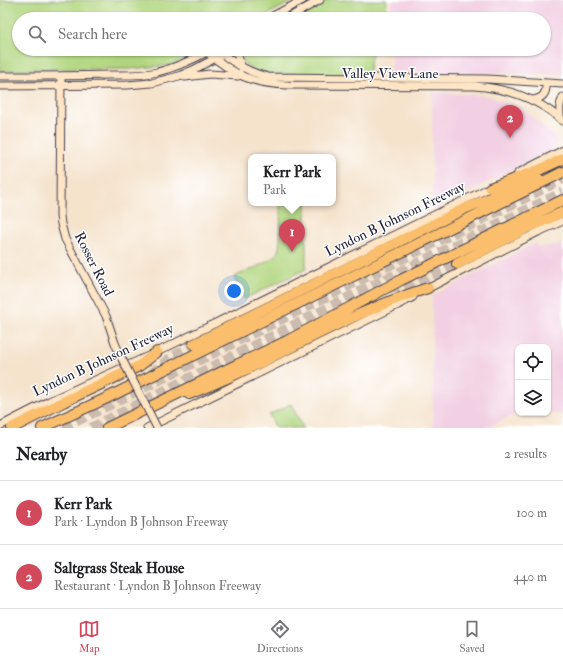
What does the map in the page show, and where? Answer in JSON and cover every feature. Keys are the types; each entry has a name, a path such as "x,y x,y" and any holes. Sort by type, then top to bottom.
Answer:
{"highway":[{"path":"490,188 563,159"},
{"path":"42,428 115,395 563,172"},
{"path":"194,344 462,210 526,182 550,178"},
{"path":"107,428 287,341 401,280 563,200"},
{"path":"457,264 525,229 563,212"},
{"path":"173,396 192,393 232,377 328,328 414,292 428,288"},
{"path":"12,428 139,366 157,352"}],"main road":[{"path":"280,12 302,0"},
{"path":"299,12 320,0"},
{"path":"0,76 145,74 158,72 188,62 200,56"},
{"name":"Valley View Lane","path":"214,56 215,59 245,78 275,85 479,83 563,84"},
{"path":"0,86 140,85 160,82 172,78 193,70 221,56"},
{"name":"Valley View Lane","path":"224,56 242,68 268,77 479,83 515,93 532,100 562,120"},
{"path":"237,56 242,68"},
{"path":"172,78 210,74 223,74 245,78"},
{"name":"Rosser Road","path":"61,76 60,216 63,231 70,249 106,316 122,359 157,428"},
{"path":"532,100 540,98 544,95 546,83"},
{"path":"562,120 559,111 563,97"},
{"name":"Lyndon B Johnson Freeway","path":"0,426 49,401 157,352 490,188 563,150"},
{"path":"147,428 392,308 538,232 563,221"}],"shaded area":[{"path":"392,0 563,0 563,74 391,72 391,56 551,56 551,12 391,12"},
{"path":"432,92 487,96 523,109 555,137 557,140 557,145 553,149 432,210"},
{"path":"535,243 538,247 563,244 563,414 551,414 551,344 515,344 515,414 487,428 433,428 432,296"}],"green space":[{"path":"0,0 295,0 272,12 12,12 12,56 191,56 171,65 129,69 39,69 0,71"},
{"path":"326,0 387,0 386,12 305,12"},
{"path":"243,56 372,56 368,75 268,74 255,71 243,62"},
{"path":"280,206 306,206 306,269 244,299 234,277 270,260 279,249"},
{"path":"291,404 303,428 276,428 269,415"}],"tunnel":[{"path":"63,428 563,179"},
{"path":"91,428 361,291 563,192"},
{"path":"389,288 416,282 457,264"},
{"path":"151,374 169,359 194,344"}],"place":[{"name":"Saltgrass Steak House","path":"510,138"},
{"name":"Kerr Park","path":"292,252"}]}
